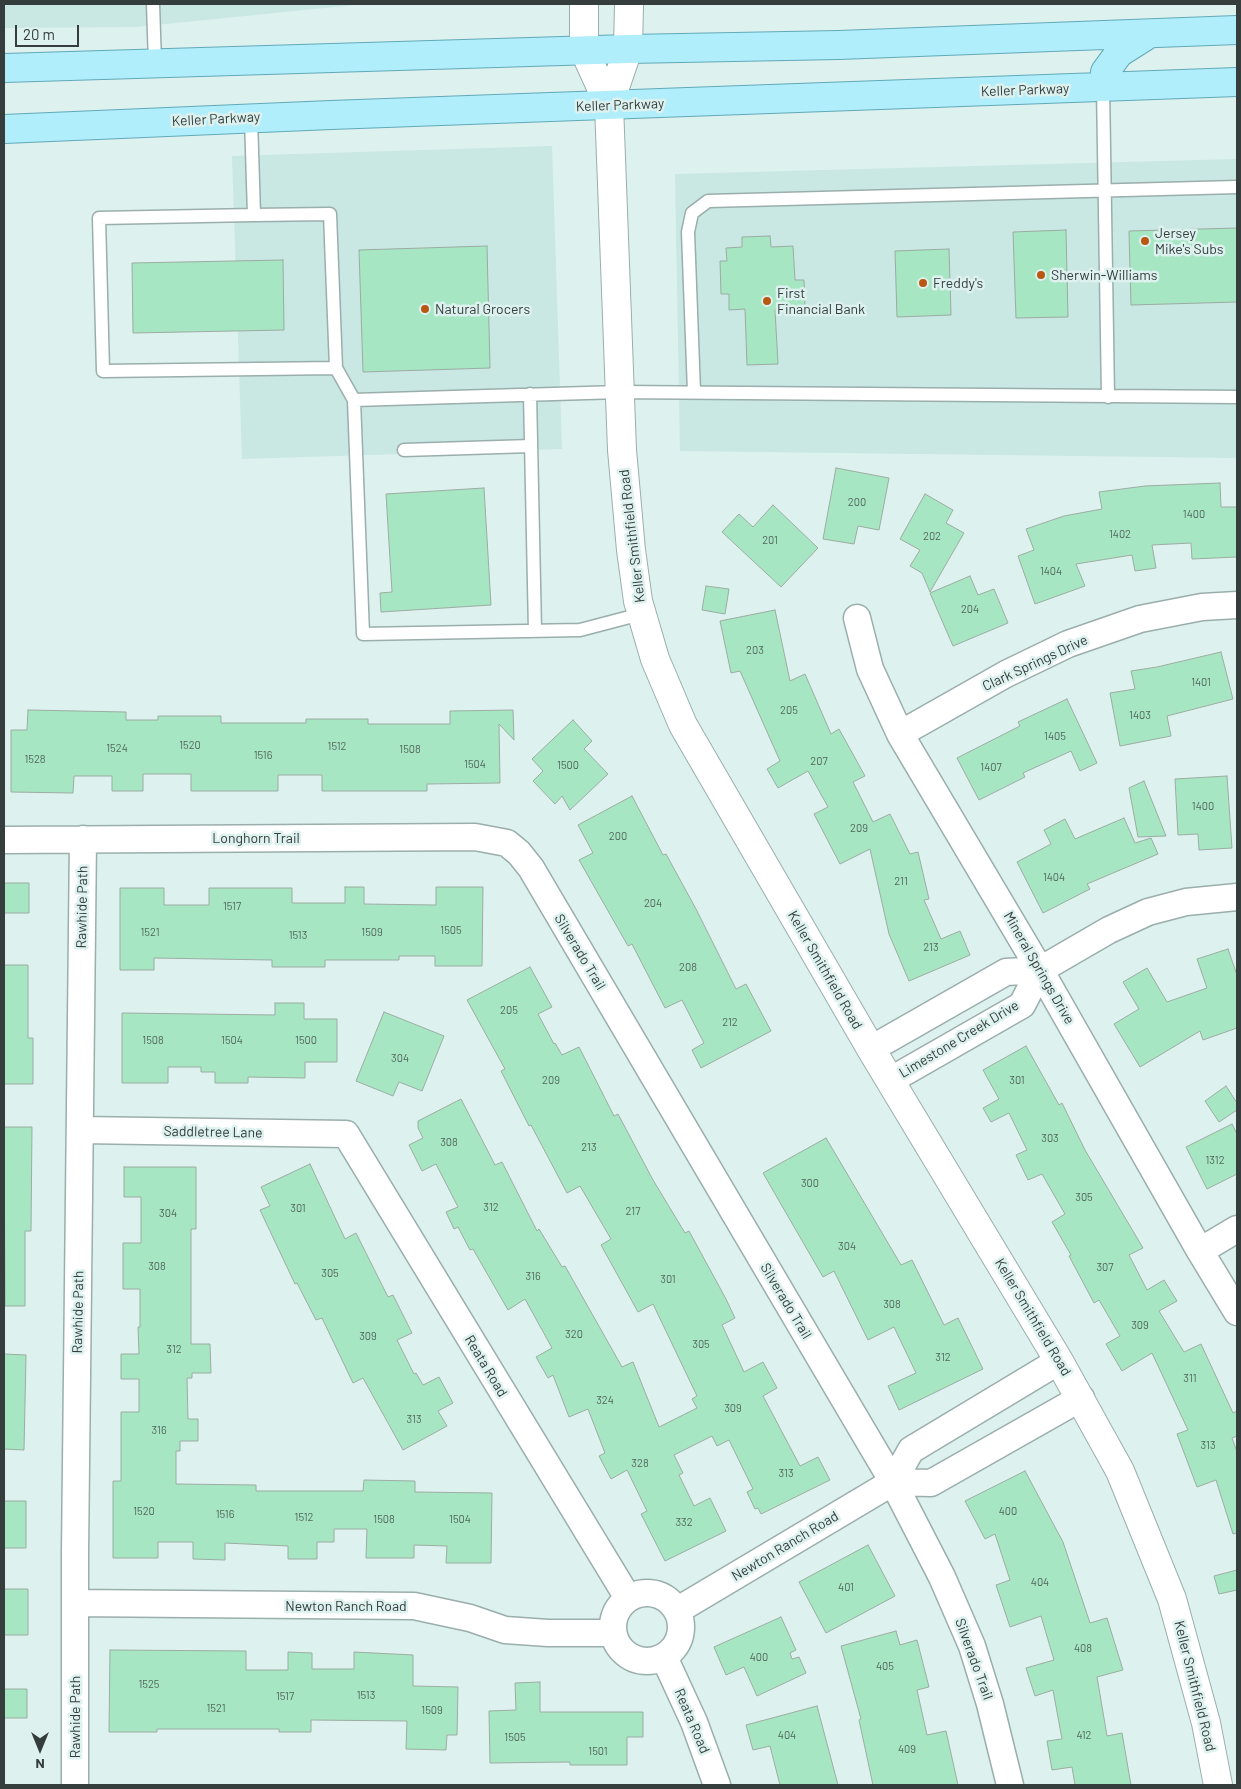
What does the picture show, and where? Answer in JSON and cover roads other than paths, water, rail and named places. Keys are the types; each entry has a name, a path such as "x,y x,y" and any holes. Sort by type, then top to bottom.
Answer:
{"main road":[{"path":"584,4 584,50 609,105"},
{"path":"609,105 628,49 629,4"},
{"path":"4,68 584,50 838,45 1237,30"},
{"path":"1103,88 1105,72 1119,53 1150,33"},
{"name":"Keller Parkway","path":"4,129 251,118 1237,82"},
{"name":"Keller Smithfield Road","path":"609,105 626,509 641,614 655,659 684,725 871,1049 1059,1360 1120,1471 1172,1599 1206,1723 1218,1785"}],"street":[{"name":"Clark Springs Drive","path":"900,734 1006,674 1068,644 1140,619 1202,607 1237,605"},
{"name":"Mineral Springs Drive","path":"856,618 870,670 900,734 1040,970 1200,1251 1237,1312"},
{"name":"Longhorn Trail","path":"4,840 475,837 507,843"},
{"name":"Rawhide Path","path":"75,1785 75,1603 83,840"},
{"name":"Silverado Trail","path":"507,843 531,868 893,1482 942,1576 972,1646 990,1704 1010,1785"},
{"path":"871,1049 1006,972 1040,970 1109,930 1148,912 1186,902 1237,897"},
{"name":"Limestone Creek Drive","path":"890,1080 1022,1004 1040,970"},
{"name":"Saddletree Lane","path":"81,1130 346,1134"},
{"name":"Reata Road","path":"346,1134 628,1598"},
{"path":"1200,1251 1237,1229"},
{"name":"Newton Ranch Road","path":"678,1610 893,1482 911,1450 1059,1360"},
{"path":"893,1482 931,1484 1081,1398"},
{"path":"639,1593 661,1595 678,1610 681,1620 679,1642 673,1651 664,1657 654,1661 632,1658 617,1644 613,1633 616,1613 628,1598 639,1593"},
{"name":"Newton Ranch Road","path":"75,1603 414,1606 442,1610 513,1631 613,1633"},
{"name":"Reata Road","path":"664,1657 694,1722 717,1785"}],"lane":[{"path":"153,4 155,63"},
{"path":"1103,88 1108,397"},
{"path":"251,118 254,216"},
{"path":"694,392 688,232 692,213 708,201 1105,189 1237,188"},
{"path":"336,368 102,371 99,218 330,214 336,368 354,400 363,634 580,630 641,614"},
{"path":"354,400 620,392 1237,397"},
{"path":"530,394 535,631"},
{"path":"404,450 531,446"}],"place":[{"name":"Jersey Mike's Subs","path":"1145,241"},
{"name":"Sherwin-Williams","path":"1041,275"},
{"name":"Freddy's","path":"923,283"},
{"name":"First Financial Bank","path":"767,301"},
{"name":"Natural Grocers","path":"425,309"}]}
